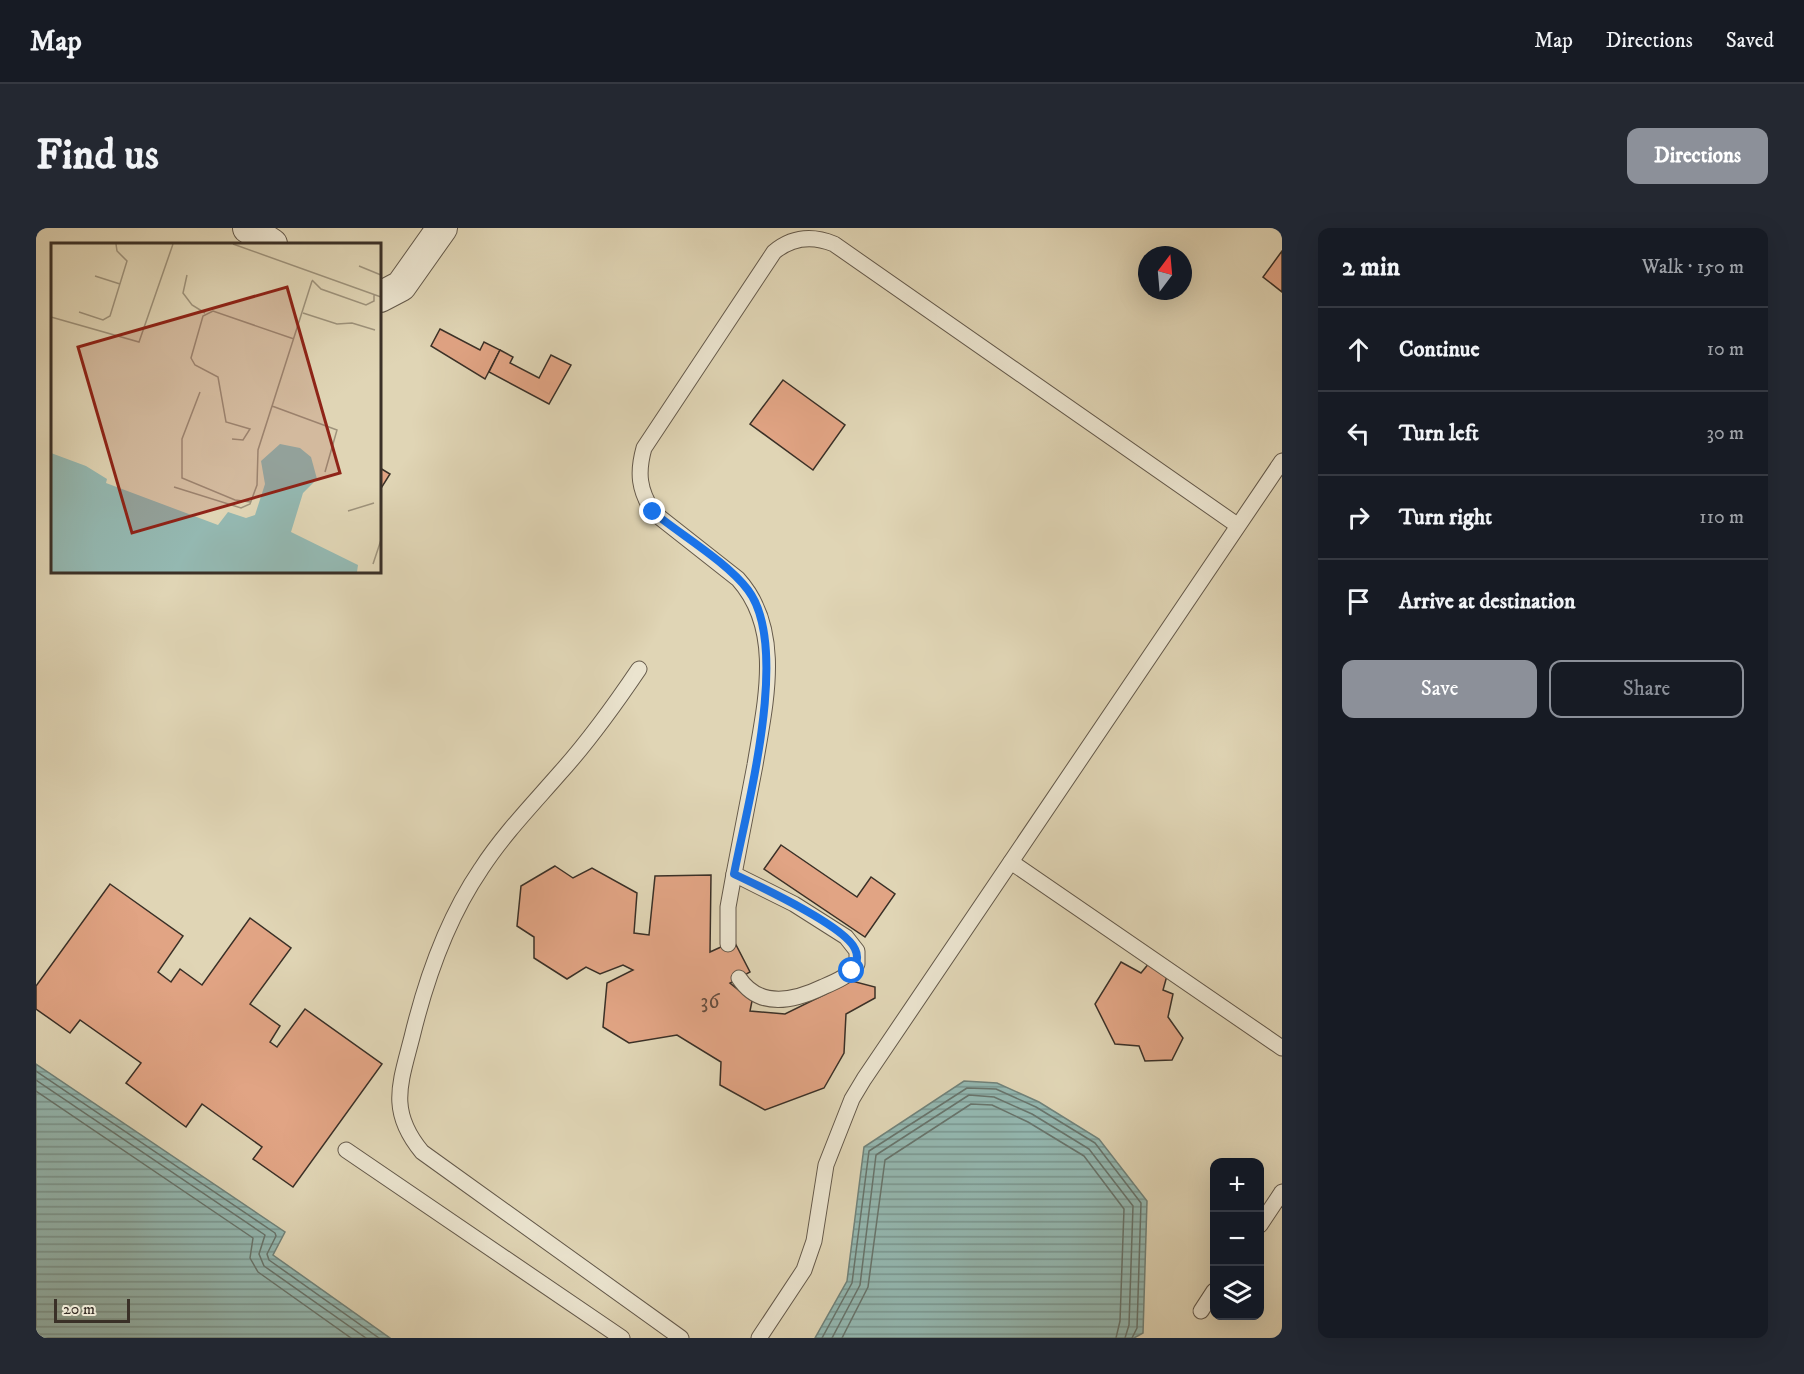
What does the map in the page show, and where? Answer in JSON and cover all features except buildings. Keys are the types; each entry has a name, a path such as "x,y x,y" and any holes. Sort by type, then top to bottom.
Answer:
{"street":[{"path":"248,228 270,243"},
{"path":"381,296 401,286 442,228"}],"lane":[{"path":"729,944 728,907 766,695 766,648 761,617 752,597 738,579 653,512 644,498 639,481 639,464 644,448 767,261 787,235 834,244 1237,525"},
{"path":"759,1338 797,1284 810,1256 826,1165 852,1099 1282,461"},
{"path":"639,669 587,741 529,807 480,870 443,939 428,978 401,1075 398,1096 400,1116 409,1136 422,1152 681,1338"},
{"path":"1011,862 1282,1048"},
{"path":"734,874 794,904 846,937 856,951 857,957 857,964 846,976 797,999 774,1000 753,991 739,978"},
{"path":"346,1150 622,1338"},
{"path":"1264,1219 1282,1192"},
{"path":"1201,1311 1210,1298"}],"water":[{"path":"36,1064 285,1232 273,1255 390,1338 36,1338"},
{"path":"964,1081 997,1083 1039,1102 1099,1139 1147,1201 1143,1333 1134,1338 815,1338 847,1281 864,1147"}],"route":[{"path":"653,512 738,579 756,603 761,617 766,648 766,695 734,874 794,904 846,937 856,951 857,964 852,971"}]}
